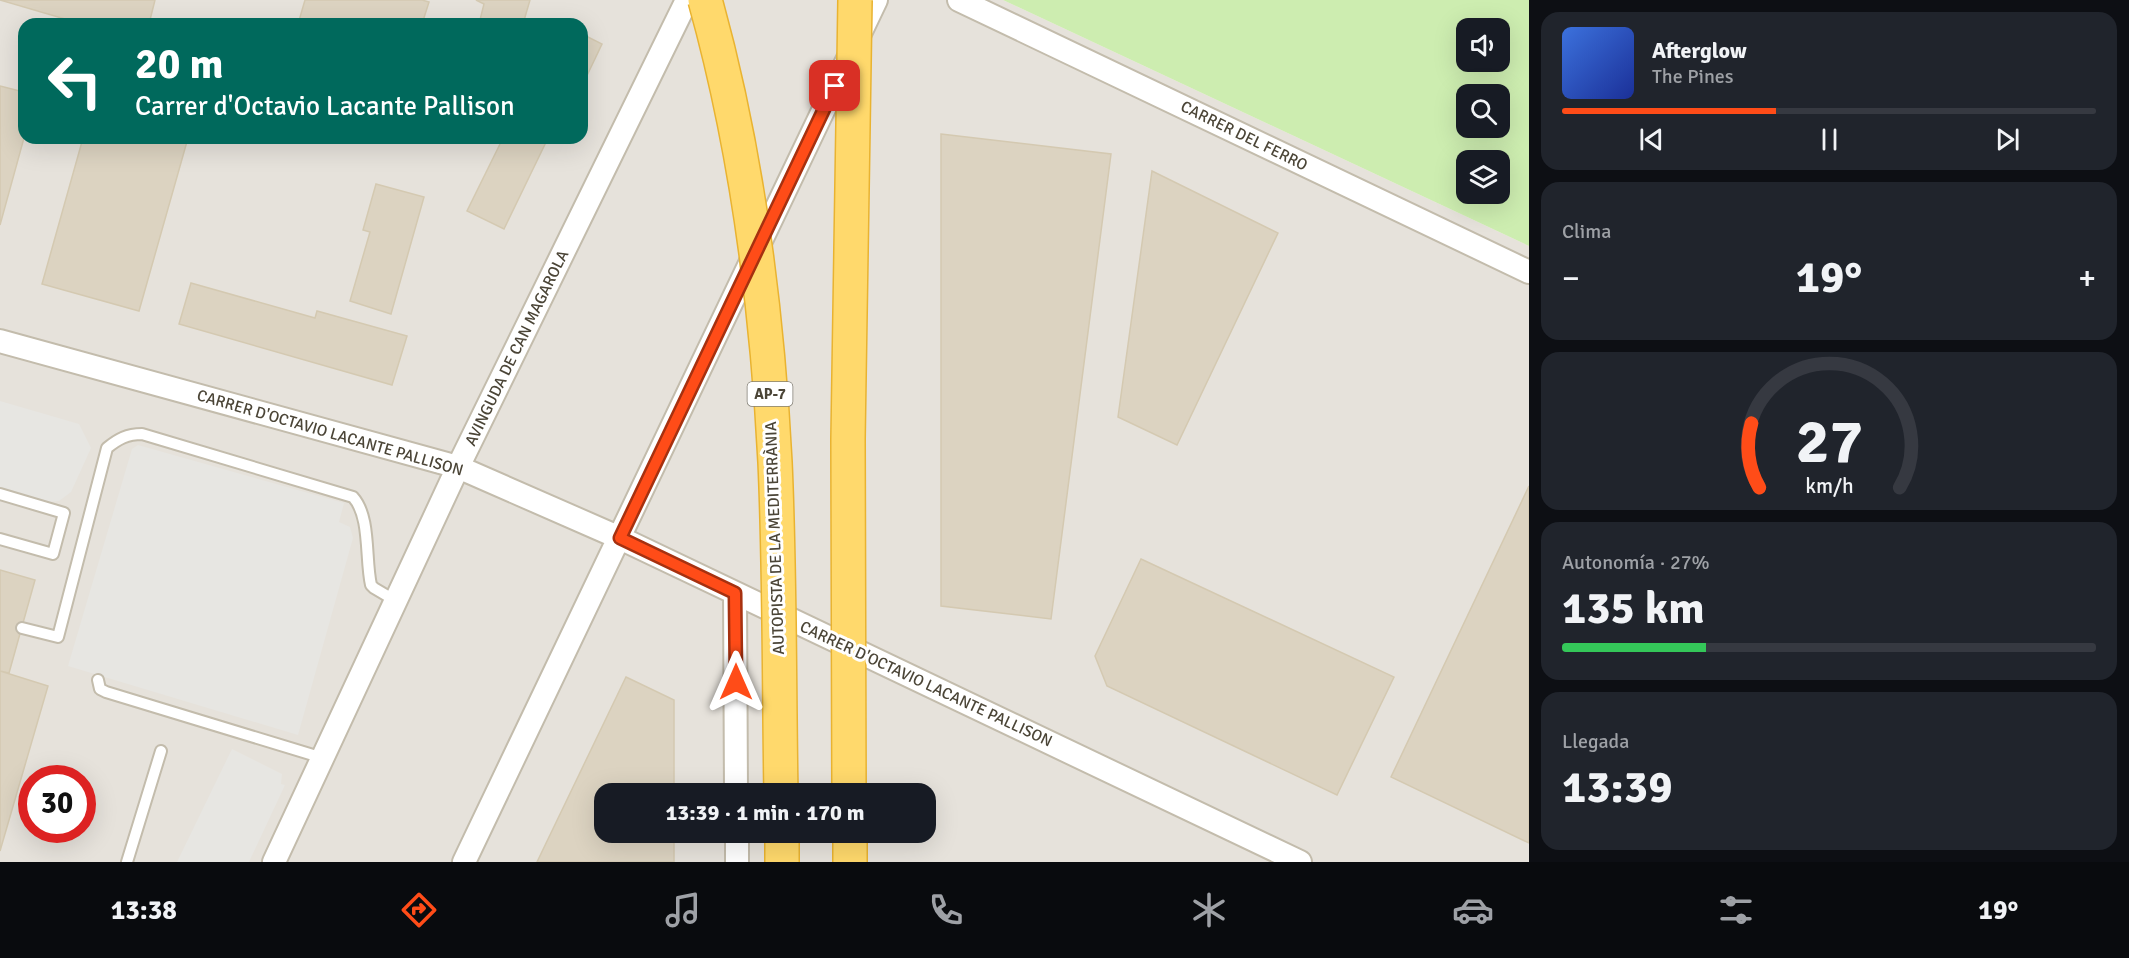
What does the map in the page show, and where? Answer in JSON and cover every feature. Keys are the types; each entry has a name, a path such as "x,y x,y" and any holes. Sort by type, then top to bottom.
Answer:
{"highway":[{"name":"AUTOPISTA DE LA MEDITERRÀNIA","path":"705,0 717,43 746,183 765,323 775,462 781,783"},
{"path":"849,783 848,439 855,0"},
{"path":"782,843 783,862"},
{"path":"850,843 850,862"}],"street":[{"name":"AVINGUDA DE CAN MAGAROLA","path":"274,862 458,467 687,0"},
{"path":"464,862 876,0"},
{"name":"CARRER DEL FERRO","path":"959,0 1529,272"},
{"name":"CARRER D'OCTAVIO LACANTE PALLISON","path":"0,340 458,467 620,538 1300,862"},
{"path":"735,593 736,783"},
{"path":"737,843 737,862"}],"lane":[{"path":"22,628 58,637 107,448 117,439 131,434 142,434 353,497 358,502 363,517 371,585 396,601"},
{"path":"0,494 64,513 53,554 0,539"},
{"path":"98,680 100,689 106,692 322,758"},
{"path":"127,862 161,751"}],"shaded area":[{"path":"0,0 1003,0 1529,246 1529,862 0,862"},
{"path":"0,401 79,424 91,448 71,492 59,501 47,502 0,488"},
{"path":"138,445 344,503 339,522 350,527 353,538 298,735 68,666 132,449"},
{"path":"232,749 282,774 281,784 285,785 249,862 177,862"}],"green space":[{"path":"1003,0 1529,0 1529,246"}],"building":[{"path":"0,0 155,0 150,18 62,18"},
{"path":"305,0 422,0 429,2 424,18 300,18"},
{"path":"476,0 530,0 525,18 480,18 484,4"},
{"path":"588,37 602,44 588,73"},
{"path":"0,86 18,90 18,144 22,144 0,225"},
{"path":"941,134 1111,154 1051,619 941,606"},
{"path":"81,144 186,144 139,311 42,284"},
{"path":"500,144 545,144 504,229 467,211"},
{"path":"1152,171 1278,233 1177,445 1118,417"},
{"path":"376,184 424,197 391,314 350,301 370,232 363,230"},
{"path":"191,283 315,318 317,311 407,336 392,385 179,324"},
{"path":"1529,486 1529,843 1391,777"},
{"path":"1141,559 1394,677 1337,795 1107,686 1095,656"},
{"path":"0,570 35,580 9,673 0,671"},
{"path":"0,671 48,686 25,765 18,765 18,789 0,851"},
{"path":"626,677 674,700 674,783 594,783 594,843 674,843 674,862 537,862"}],"route":[{"path":"736,682 735,593 620,538 835,86"}]}
